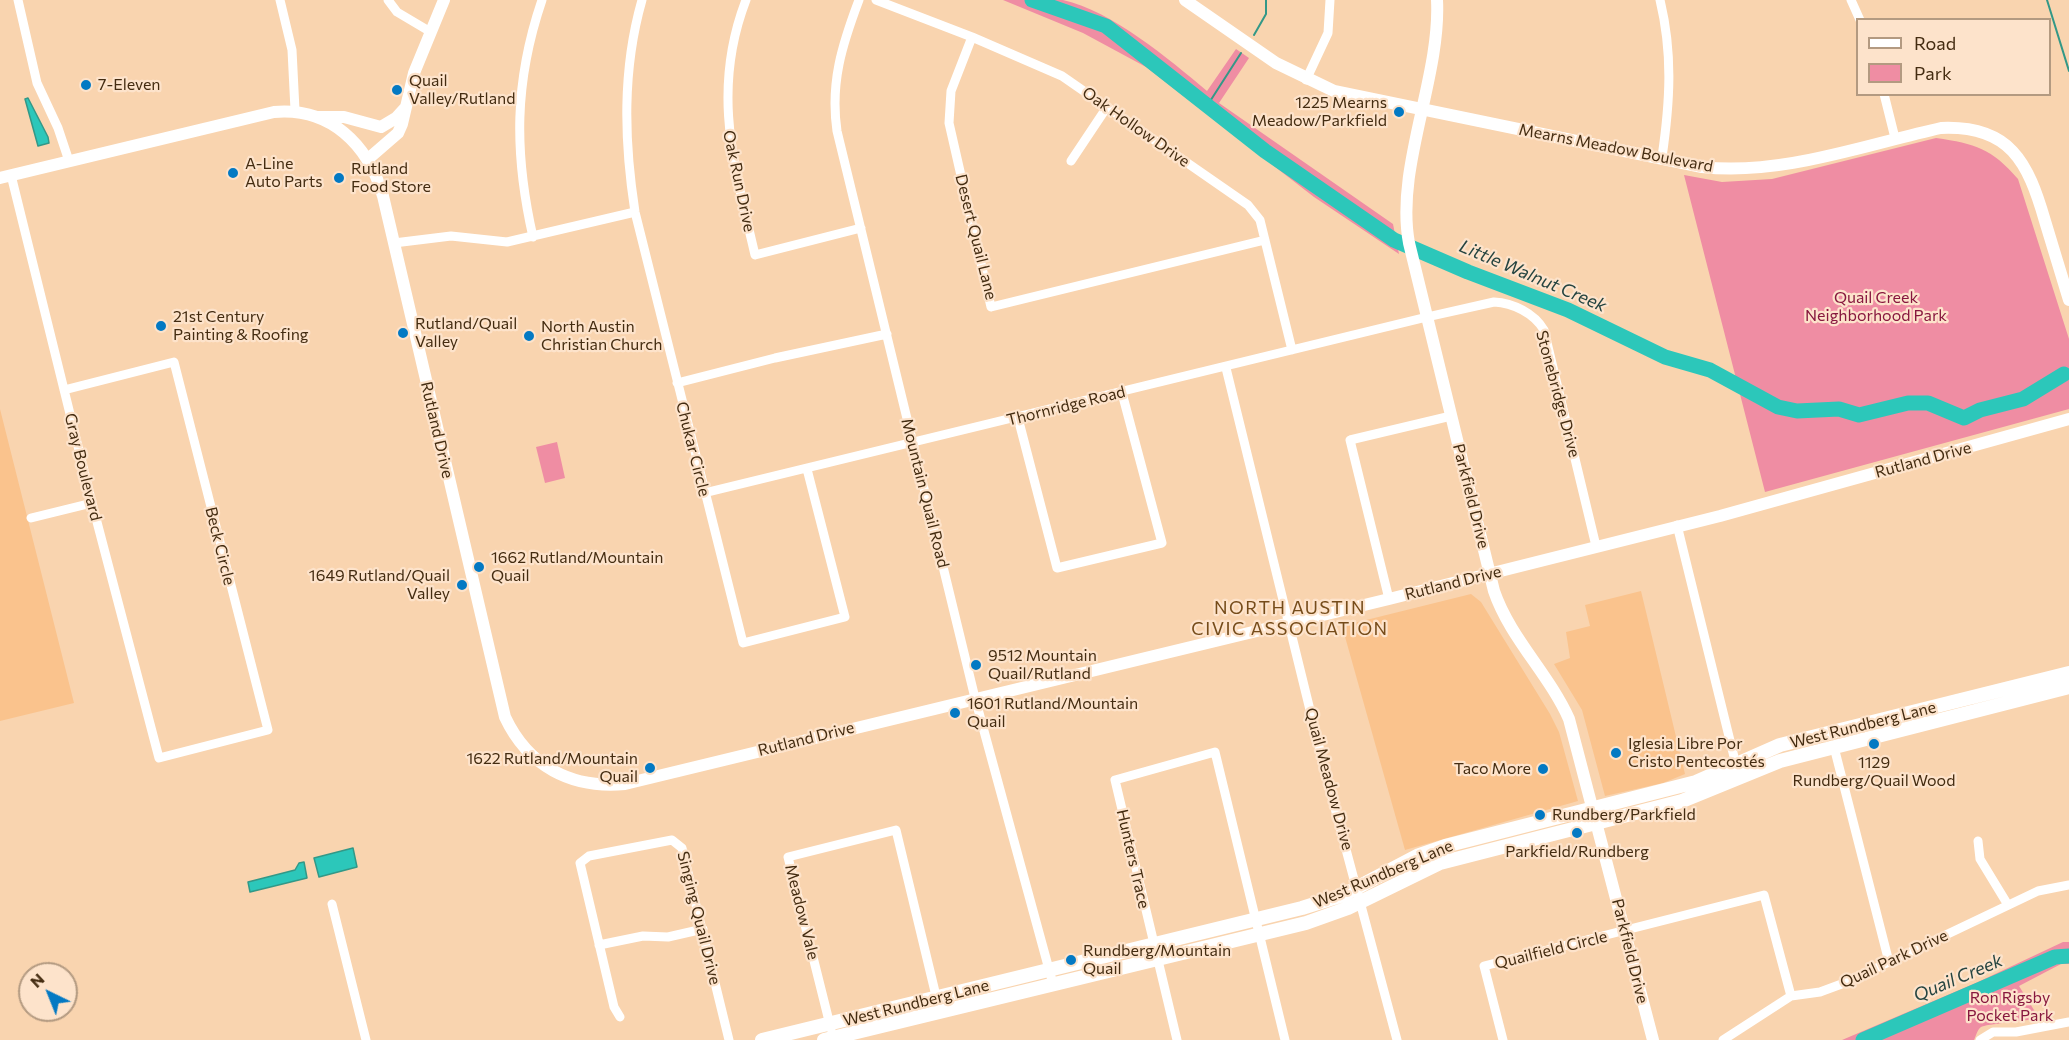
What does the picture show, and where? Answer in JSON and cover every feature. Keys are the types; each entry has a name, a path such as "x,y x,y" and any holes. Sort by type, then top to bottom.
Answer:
{"main road":[{"name":"West Rundberg Lane","path":"762,1040 830,1035 940,1011 1332,915 1419,855 1457,842 1595,815 1682,801 1780,761 1997,698 2069,673"},
{"name":"West Rundberg Lane","path":"830,1035 937,997 1360,895 1461,856 1696,782 1780,745 1997,698 2069,687"},
{"path":"1457,842 1461,856"}],"street":[{"path":"18,0 37,83 58,128 69,161"},
{"path":"280,0 292,50 295,110"},
{"path":"388,0 397,12 429,31"},
{"path":"368,159 398,133 414,73 429,31 444,0"},
{"path":"533,237 520,167 518,119 524,64 542,0"},
{"name":"Chukar Circle","path":"642,0 632,46 626,100 628,170 635,212 743,643 845,616 807,469"},
{"name":"Oak Run Drive","path":"746,0 736,29 729,63 726,117 731,153 755,255 861,228"},
{"name":"Mountain Quail Road","path":"860,0 839,54 834,100 837,131 975,698 1053,984"},
{"name":"Oak Hollow Drive","path":"876,0 972,37 1062,76 1248,205 1260,220 1292,350"},
{"name":"Mearns Meadow Boulevard","path":"1185,0 1276,63 1306,80 1347,95 1662,157 1701,167 1750,170 1773,167 1941,128 1964,127 1984,132 2012,150 2022,161 2036,188 2069,300"},
{"path":"1306,80 1328,33 1331,15 1330,0"},
{"name":"Parkfield Drive","path":"1437,0 1436,31 1408,194 1406,224 1490,574 1502,610 1563,705 1576,738 1653,1040"},
{"path":"1660,0 1669,37 1671,80 1662,157"},
{"path":"1851,0 1859,18"},
{"name":"Desert Quail Lane","path":"972,37 951,91 949,123 991,307 1265,240"},
{"path":"1884,96 1895,138"},
{"path":"318,117 344,117 381,127 396,118 406,106"},
{"path":"1071,161 1107,107"},
{"name":"Rutland Drive","path":"6,177 250,116 295,110 318,117 357,143 377,177 394,243 500,703 511,730 536,760 554,772 577,782 600,785 625,783 1490,574 1757,506 2069,419"},
{"name":"Gray Boulevard","path":"6,177 64,390 159,758"},
{"path":"394,243 451,236 507,243 635,212"},
{"name":"Stonebridge Drive","path":"1427,317 1494,302 1503,303 1532,316 1541,325 1596,546"},
{"name":"Thornridge Road","path":"704,493 1227,368 1427,317"},
{"path":"677,383 775,358 887,334"},
{"name":"Beck Circle","path":"64,390 174,362 268,730 159,758"},
{"name":"Quail Meadow Drive","path":"1227,368 1325,771 1397,1040"},
{"path":"1018,418 1057,568 1162,543 1122,393"},
{"path":"1389,599 1350,440 1451,416"},
{"path":"31,518 92,503"},
{"path":"1677,525 1739,777"},
{"path":"1834,747 1889,962"},
{"name":"Hunters Trace","path":"1177,1040 1115,780 1215,752 1255,920"},
{"name":"Meadow Vale","path":"830,1035 788,857 896,830 937,997"},
{"name":"Singing Quail Drive","path":"620,1017 614,1007 581,871 581,861 589,856 668,840 675,841 682,848 729,1040"},
{"path":"1978,841 1980,859 2008,905"},
{"name":"Quail Park Drive","path":"1723,1040 1791,996 1829,989 2038,891 2069,885"},
{"name":"Quailfield Circle","path":"1503,1040 1484,966 1624,932 1764,894 1791,996"},
{"path":"332,903 366,1040"},
{"path":"1255,920 1285,1040"},
{"path":"599,945 638,936 668,937 703,929"},
{"path":"937,997 940,1011"},
{"path":"1982,1038 1994,1032 2016,1032 2069,1023"}],"shaded area":[{"path":"0,409 74,703 0,721"},
{"path":"1641,591 1685,774 1663,783 1605,796 1582,710 1554,664 1570,658 1566,632 1590,626 1585,605"},
{"path":"1471,594 1481,602 1550,714 1559,732 1578,801 1405,850 1342,626"}],"green space":[{"path":"1003,0 1063,0 1101,14 1139,38 1207,91 1236,49 1249,58 1219,103 1393,224 1399,254 1314,197 1146,67 1083,33"},
{"name":"Quail Creek Neighborhood Park","path":"1936,138 1982,149 1999,160 2018,179 2069,339 2069,409 1765,492 1684,175 1722,182 1772,179"},
{"path":"557,442 565,478 545,483 536,447"},
{"name":"Ron Rigsby Pocket Park","path":"2063,942 2069,942 2069,964 2061,964 2019,986 2039,1018 1981,1027 1974,1040 1842,1040 1978,982"}],"water":[{"path":"28,98 49,143 38,146 25,99"},
{"path":"353,848 357,867 319,877 314,858"},
{"path":"304,862 307,878 250,892 248,882 295,870 299,863"}],"waterway":[{"name":"Little Walnut Creek","path":"1032,0 1106,26 1265,151 1394,240 1468,272 1568,310 1665,357 1710,370 1778,407 1797,411 1839,409 1859,415 1908,403 1928,403 1964,418 1980,410 2023,399 2064,374"},
{"path":"1254,35 1266,14 1266,0"},
{"path":"2047,0 2069,71"},
{"path":"1207,106 1241,53"},
{"name":"Quail Creek","path":"1863,1040 2055,957 2069,956"}],"place":[{"name":"7-Eleven","path":"86,85"},
{"name":"Quail Valley/Rutland","path":"397,90"},
{"name":"1225 Mearns Meadow/Parkfield","path":"1399,112"},
{"name":"A-Line Auto Parts","path":"233,173"},
{"name":"Rutland Food Store","path":"339,178"},
{"name":"21st Century Painting & Roofing","path":"161,326"},
{"name":"Rutland/Quail Valley","path":"403,333"},
{"name":"North Austin Christian Church","path":"529,336"},
{"name":"1662 Rutland/Mountain Quail","path":"479,567"},
{"name":"1649 Rutland/Quail Valley","path":"462,585"},
{"name":"9512 Mountain Quail/Rutland","path":"976,665"},
{"name":"1601 Rutland/Mountain Quail","path":"955,713"},
{"name":"1129 Rundberg/Quail Wood","path":"1874,744"},
{"name":"Iglesia Libre Por Cristo Pentecostés","path":"1616,753"},
{"name":"1622 Rutland/Mountain Quail","path":"650,768"},
{"name":"Taco More","path":"1543,769"},
{"name":"Rundberg/Parkfield","path":"1540,815"},
{"name":"Parkfield/Rundberg","path":"1577,833"},
{"name":"Rundberg/Mountain Quail","path":"1071,960"}],"district":[{"name":"NORTH AUSTIN CIVIC ASSOCIATION","path":"1290,618"}]}
